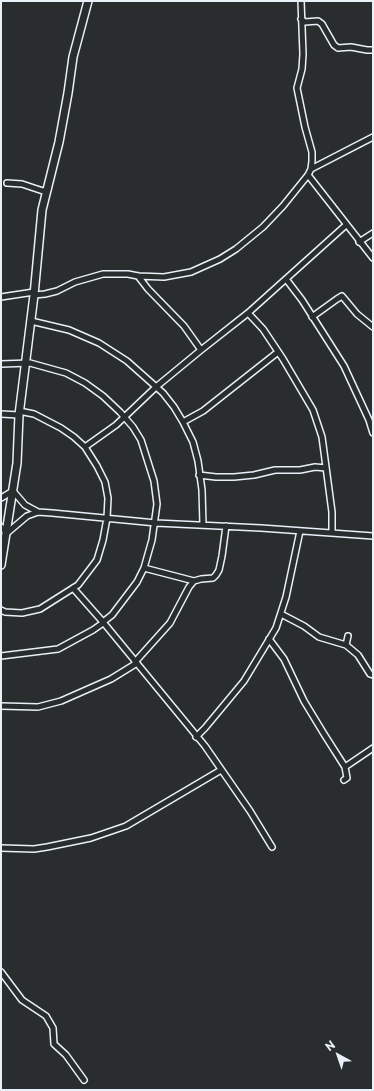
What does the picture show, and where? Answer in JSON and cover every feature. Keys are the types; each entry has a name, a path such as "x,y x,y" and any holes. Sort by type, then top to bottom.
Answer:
{"street":[{"path":"1,565 4,530 13,491 17,463 19,413 42,217 74,57 88,1"},
{"path":"1,297 34,293 45,294 57,291 75,282 103,274 128,274 159,277 174,276 191,272 220,259 252,237 263,227 283,206 308,175 311,169 312,152 297,88 302,69 303,54 301,1"},
{"path":"301,19 305,22 318,21 322,24 334,45 338,48 350,47 373,50"},
{"path":"311,169 373,137"},
{"path":"308,175 373,258"},
{"path":"7,183 22,184 43,191 48,189"},
{"path":"85,447 116,425 156,388 248,313 346,225"},
{"path":"359,242 373,233"},
{"path":"138,276 148,289 184,326 201,350"},
{"path":"286,279 302,300 344,366 373,432"},
{"path":"312,317 342,296 357,314 373,327"},
{"path":"248,313 263,329 291,372 313,410 322,437 332,512 332,533"},
{"path":"31,321 69,330 99,343 127,361 174,407 193,442 198,461 203,508 203,525"},
{"path":"183,422 203,411 278,352"},
{"path":"1,364 25,362 66,373 85,383 103,396 133,427 141,440 154,481 157,504 156,523 144,568 137,582 112,615 93,630 58,649 1,656"},
{"path":"1,414 34,414 61,428 74,437 85,447 97,466 104,482 108,498 107,518 103,540 97,560 86,575 73,588 40,609 22,613 4,612 1,610"},
{"path":"199,475 234,477 254,475 275,470 326,468"},
{"path":"1,498 13,491"},
{"path":"13,491 29,508 38,512 77,514 156,523 373,536"},
{"path":"4,530 27,516 38,512"},
{"path":"144,568 194,581 213,578 216,575 220,563 226,526"},
{"path":"196,737 244,681 276,628 281,614 300,532"},
{"path":"1,706 38,707 61,701 111,679 136,662 170,623 189,587 194,581"},
{"path":"73,588 136,662 214,758 250,811 272,847"},
{"path":"281,614 304,626 319,637 346,645 358,655 370,674 373,675"},
{"path":"346,645 348,636"},
{"path":"269,639 284,659 304,701 345,768 347,778 344,780"},
{"path":"345,768 373,748"},
{"path":"1,848 34,849 48,847 91,838 126,826 221,770"},
{"path":"1,972 22,1000 46,1016 53,1028 54,1044 66,1055 84,1080"}]}
